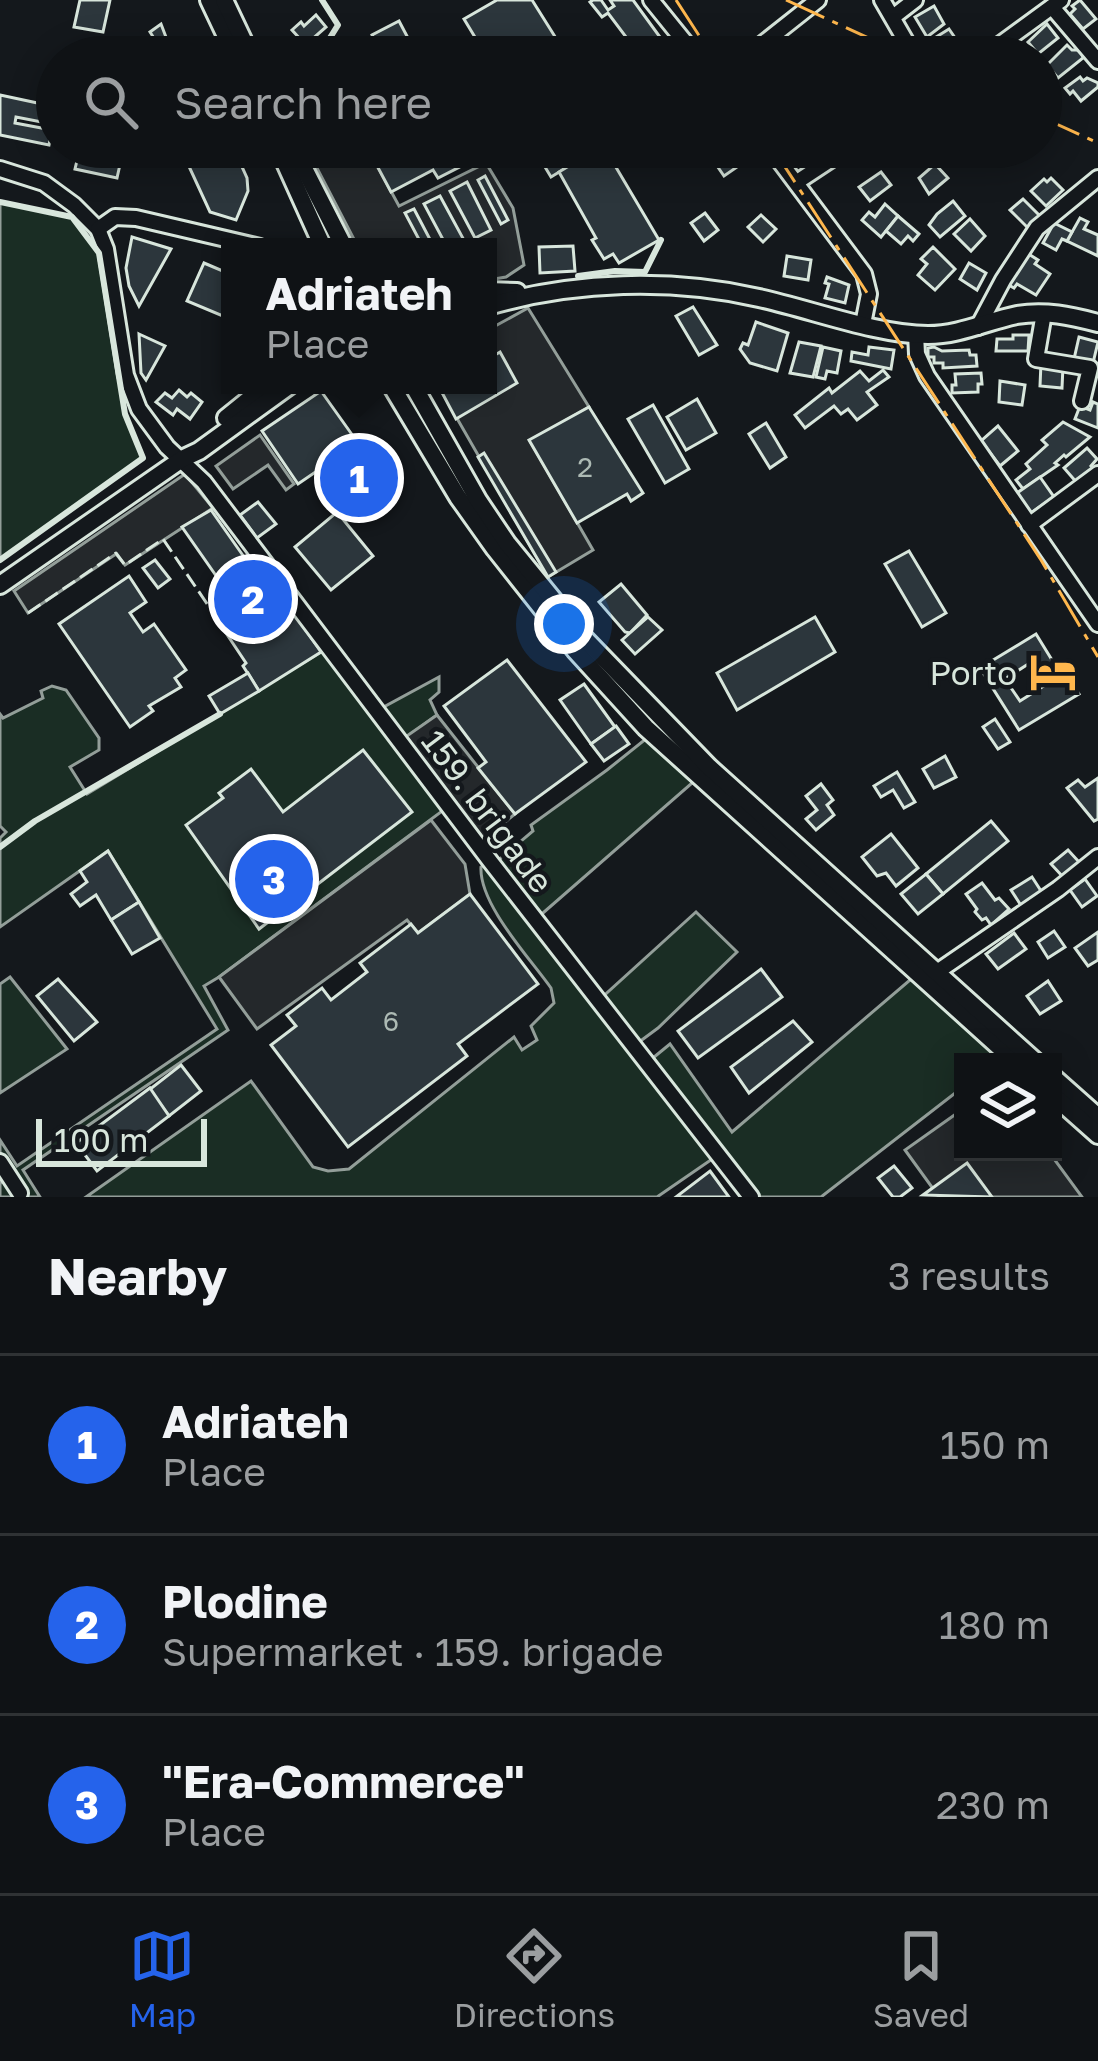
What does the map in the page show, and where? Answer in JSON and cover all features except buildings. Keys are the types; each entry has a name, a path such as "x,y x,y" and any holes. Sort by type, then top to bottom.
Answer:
{"main road":[{"path":"209,0 226,36"},
{"path":"224,0 241,36"},
{"path":"287,168 319,238"},
{"path":"304,168 339,238"},
{"path":"497,291 678,286 754,296 916,334 958,332 1018,315 1044,313 1098,323"},
{"path":"497,303 530,293"},
{"path":"182,460 256,394"},
{"path":"0,585 278,394"},
{"path":"396,394 495,548 575,650 646,728 1006,1053"},
{"path":"418,394 497,529 586,640 709,767 1026,1053"},
{"path":"1062,1085 1098,1118"},
{"path":"1062,1103 1098,1135"}],"street":[{"path":"651,0 680,36"},
{"path":"773,36 818,0"},
{"path":"882,0 903,36"},
{"path":"892,17 915,0"},
{"path":"1011,36 1056,3 1098,61"},
{"path":"785,168 863,274 869,294 863,323"},
{"path":"796,182 818,168"},
{"path":"0,169 44,183 98,229 115,217 136,218 222,238"},
{"path":"979,327 1037,228 1098,178"},
{"name":"159. brigade","path":"98,229 106,250 127,375 139,410 167,447 204,482 751,1197"},
{"path":"1044,313 1036,359 1090,368 1082,400"},
{"path":"916,334 917,354 927,376 1098,623"},
{"path":"1029,525 1098,474"},
{"path":"937,972 1098,857"},
{"path":"0,1162 20,1193"}],"green space":[{"path":"0,202 72,217 99,253 125,414 143,458 0,560"},
{"path":"321,652 339,658 378,710 439,677 439,692 430,700 437,715 401,741 449,806 204,986 228,1030 23,1170 40,1197 0,1197 6,1171 0,1162 0,1140 17,1166 217,1029 108,851 0,927 0,838 6,832 0,826 0,714 3,718 43,698 41,691 52,686 66,690 99,738 99,750 70,767 87,794"},
{"path":"652,734 699,777 536,919 599,1000 696,912 737,952 635,1045 648,1062 670,1044 732,1132 917,974 1006,1053 954,1053 954,1094 821,1197 751,1197 718,1155 657,1197 86,1197 251,1081 313,1167 349,1169 514,1037 522,1050 537,1040 531,1026 554,1003 551,988 496,913 481,867 490,861 494,864 533,831 531,825"},
{"path":"10,977 67,1049 0,1093 0,984"}],"shaded area":[{"path":"317,168 378,168 399,206 476,168 489,168 513,208 524,265 497,278 497,238 353,238"},
{"path":"528,308 589,407 530,441 593,550 548,577 443,394 497,394 497,325"},
{"path":"260,435 294,484 286,490 268,465 233,489 216,466"},
{"path":"185,474 213,508 125,565 116,554 28,613 14,591"},
{"path":"437,715 515,814 478,844 401,740"},
{"path":"431,820 465,864 470,894 418,933 407,920 257,1029 219,977"},
{"path":"954,1115 954,1161 1056,1161 1082,1197 939,1197 905,1150"}],"fence":[{"path":"28,613 116,553 125,565 163,539 231,639"}],"wall":[{"path":"322,0 338,25 331,36"},
{"path":"0,202 72,217 99,253 125,414 143,458 0,560"},
{"path":"578,276 645,272 661,240"},
{"path":"0,847 35,821 220,714"}],"power":[{"path":"676,0 699,36"},
{"path":"786,0 864,36"},
{"path":"1062,127 1098,143"},
{"path":"786,168 1041,560 1098,657"}],"place":[{"name":"Adriateh","path":"359,478"},
{"name":"Plodine","path":"253,599"},
{"name":"Porto","path":"1053,672"},
{"name":"\"Era-Commerce\"","path":"274,879"}]}
